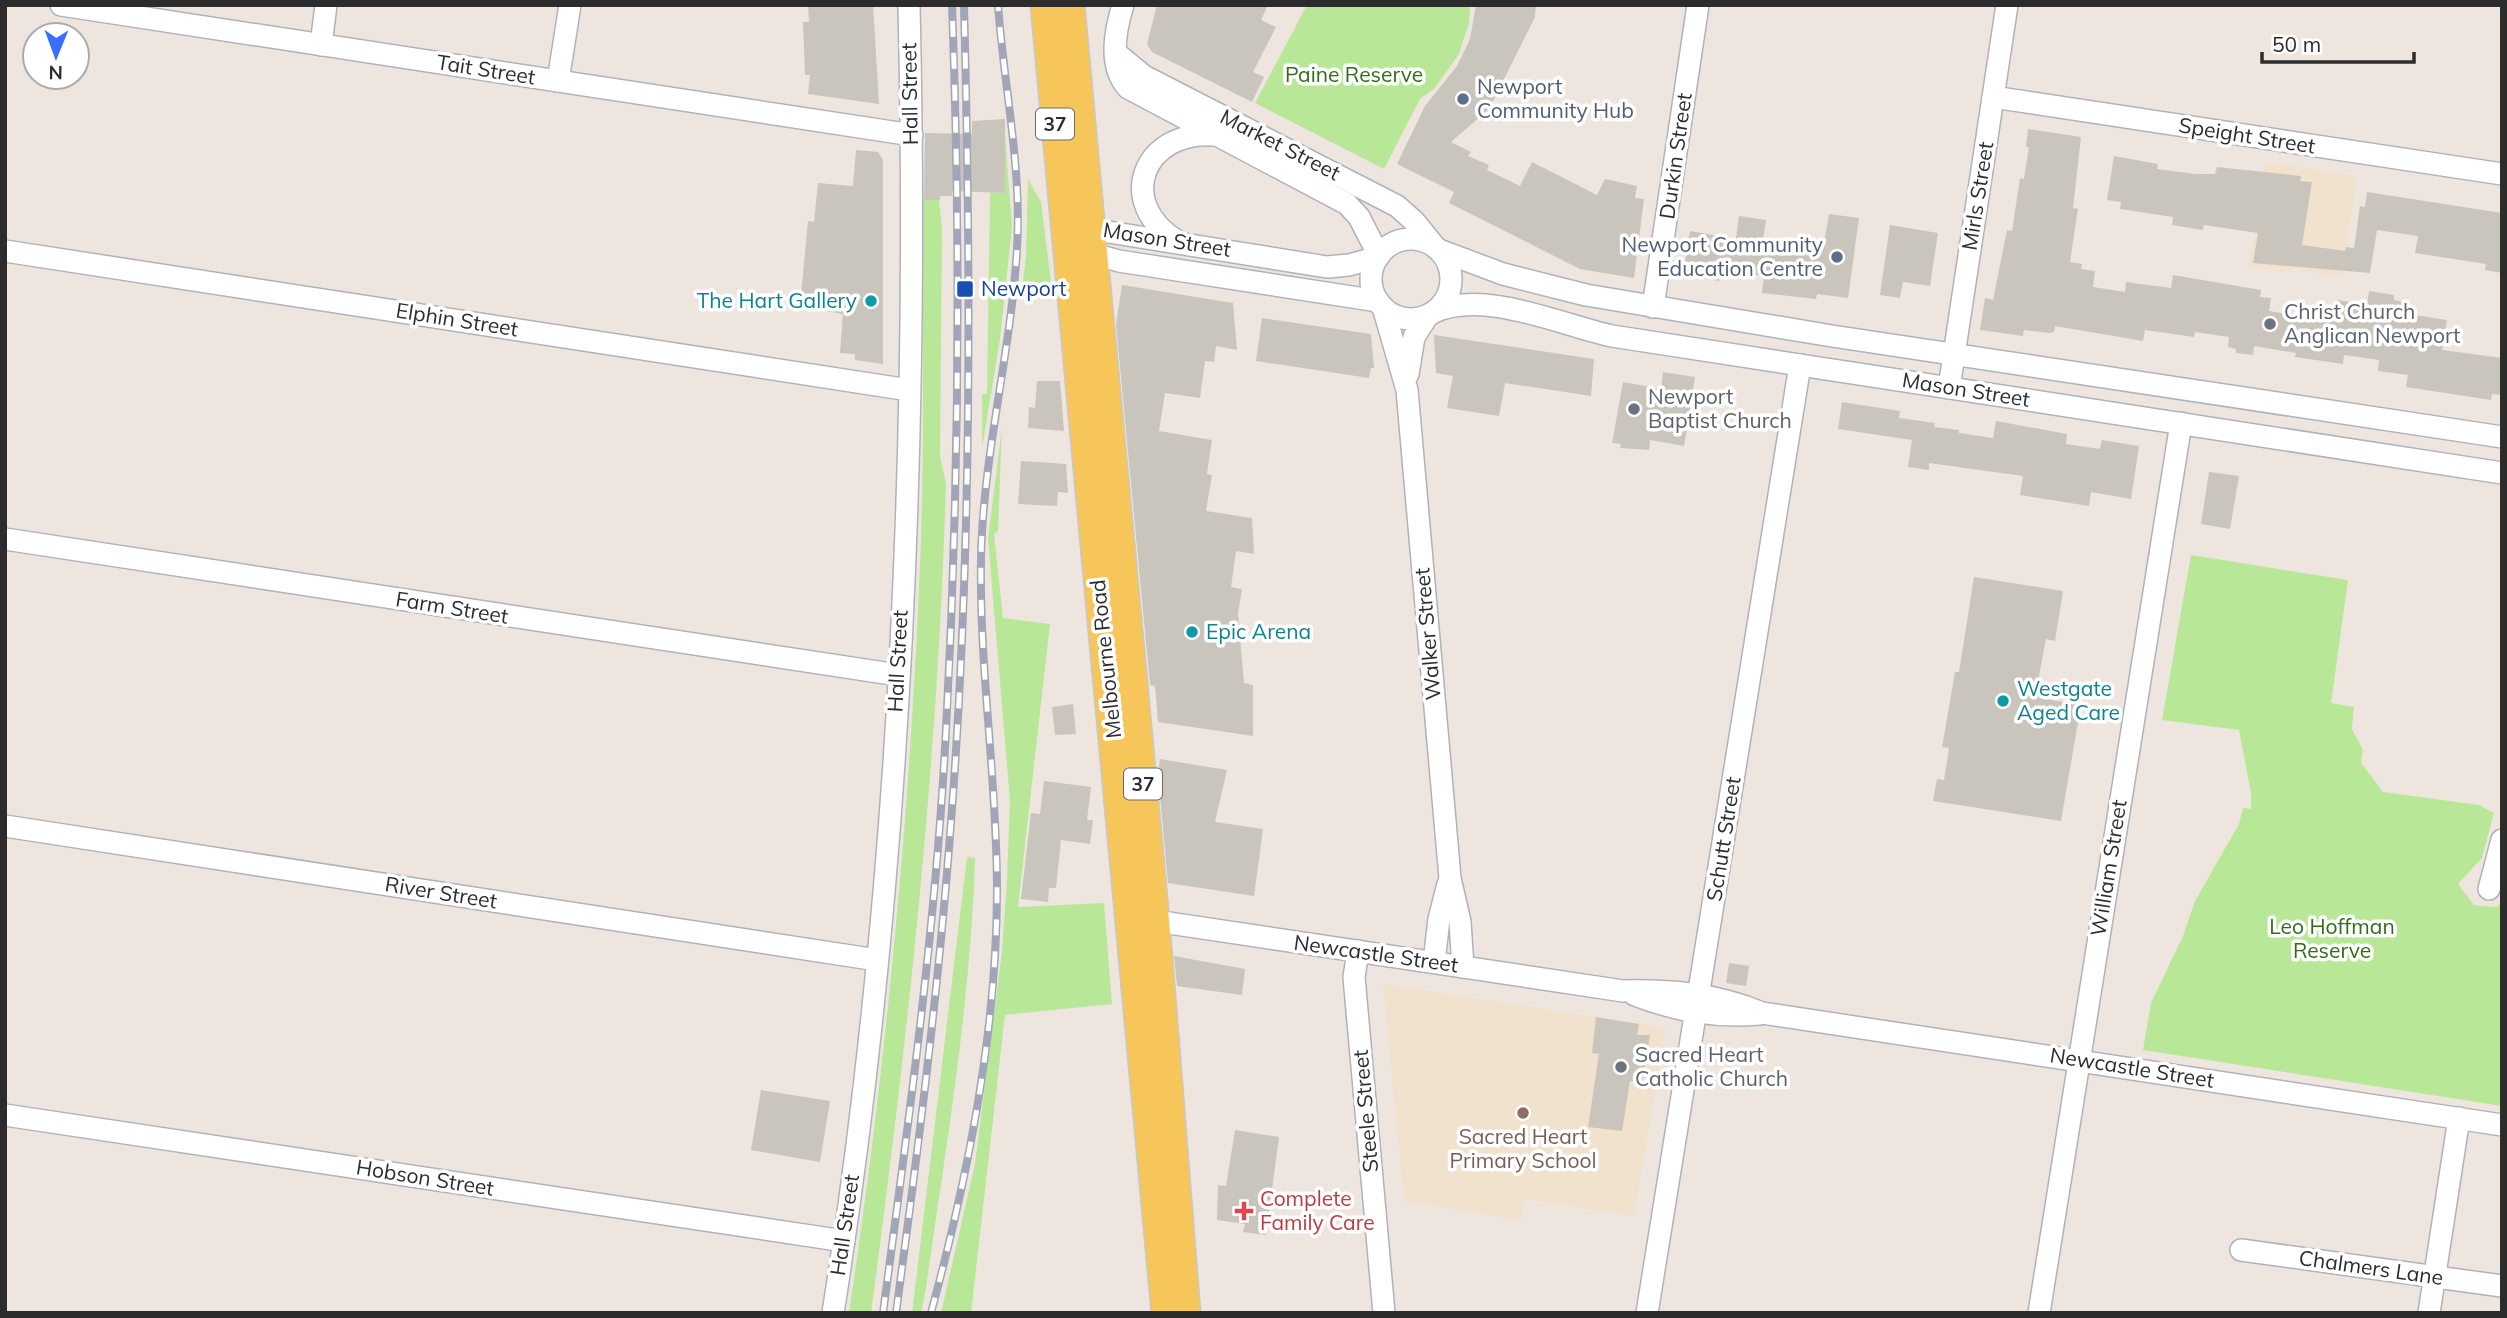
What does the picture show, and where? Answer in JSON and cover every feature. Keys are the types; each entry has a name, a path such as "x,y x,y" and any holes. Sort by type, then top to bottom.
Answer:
{"main road":[{"name":"Melbourne Road","path":"1045,5 1066,242 1186,1313"},
{"name":"Melbourne Road","path":"1070,5 1092,242 1143,919 1166,1313"}],"street":[{"name":"Tait Street","path":"61,5 912,135"},
{"path":"321,45 326,5"},
{"path":"558,81 570,5"},
{"name":"Hall Street","path":"833,1313 877,960 898,675 909,390 912,135 909,5"},
{"name":"Market Street","path":"1123,5 1115,53 1120,77 1131,91 1351,208 1359,217 1378,256"},
{"name":"Durkin Street","path":"1653,307 1698,5"},
{"name":"Mirls Street","path":"1949,387 2007,5"},
{"name":"Market Street","path":"1115,53 1144,76 1397,206 1415,222 1437,249"},
{"name":"Speight Street","path":"1993,97 2502,174"},
{"path":"1180,243 1163,231 1150,216 1143,198 1145,172 1155,154 1174,141 1195,135 1216,135"},
{"path":"1405,240 1418,240 1437,249 1449,267 1451,285 1447,298 1431,314 1404,318 1380,304 1371,283 1378,256 1390,245 1405,240"},
{"name":"Mason Street","path":"1066,242 1180,243 1327,267 1349,265 1378,256"},
{"name":"Mason Street","path":"1092,242 1380,304"},
{"name":"Mason Street","path":"1437,249 1541,285 1653,307 2502,437"},
{"name":"Elphin Street","path":"5,251 909,390"},
{"name":"Mason Street","path":"1431,314 1452,305 1477,303 1612,336 2502,472"},
{"name":"Walker Street","path":"1380,304 1407,390 1450,878 1460,922 1463,967"},
{"name":"Walker Street","path":"1407,390 1414,337 1431,314"},
{"name":"Schutt Street","path":"1647,1313 1800,365"},
{"name":"William Street","path":"2039,1313 2181,423"},
{"name":"Farm Street","path":"5,539 898,675"},
{"name":"River Street","path":"5,826 877,960"},
{"path":"2488,889 2502,840"},
{"name":"Walker Street","path":"1434,962 1439,919 1450,878"},
{"name":"Newcastle Street","path":"1143,919 1623,991 1671,1008 1698,1003 1725,1017 1762,1013 2502,1125"},
{"name":"Steele Street","path":"1358,951 1354,977 1384,1313"},
{"name":"Hobson Street","path":"5,1115 844,1241"},
{"path":"2429,1313 2459,1118"},
{"name":"Chalmers Lane","path":"2241,1250 2502,1286"}],"shaded area":[{"path":"2265,162 2357,176 2342,277 2293,269 2284,272 2249,267"},
{"name":"Sacred Heart Primary School","path":"1383,984 1666,1028 1634,1216 1524,1199 1521,1220 1404,1201"}],"green space":[{"name":"Paine Reserve","path":"1307,5 1470,5 1469,23 1459,54 1435,88 1420,99 1384,169 1255,103"},
{"path":"1005,135 1012,227 1000,339 982,448 982,394 987,394 990,193 1005,193"},
{"path":"1028,179 1041,202 1052,290 1022,289 1026,256"},
{"path":"923,200 939,200 942,228 940,456 946,484 936,692 909,1003 871,1313 849,1313 885,1034 910,751 922,519"},
{"path":"1002,427 998,531 994,534 1003,618 1050,624 1018,907 1104,903 1112,1004 1005,1015 971,1313 941,1313 975,1164 1002,951 1007,879 1010,801 988,539"},
{"name":"Leo Hoffman Reserve","path":"2191,555 2348,580 2331,703 2354,707 2352,729 2363,750 2361,763 2383,792 2479,805 2494,813 2482,858 2458,884 2474,905 2496,907 2502,902 2502,1106 2143,1050 2151,1003 2183,936 2195,901 2239,824 2243,808 2251,809 2251,793 2239,730 2162,720"},
{"path":"967,857 975,858 963,1020 926,1288 921,1313 912,1313"}],"building":[{"path":"808,5 873,5 879,104 808,94 810,75 805,75 803,22 809,22"},
{"path":"1157,5 1268,5 1261,20 1276,27 1253,72 1264,77 1252,102 1152,52 1147,44"},
{"path":"1476,5 1536,5 1535,17 1489,109 1451,142 1471,152 1468,156 1489,165 1487,170 1520,186 1532,162 1597,195 1605,179 1637,186 1635,198 1644,199 1634,278 1580,269 1449,203 1454,192 1397,164 1425,106 1457,66 1470,39"},
{"path":"1005,119 1005,193 952,191 952,196 940,196 940,200 924,200 925,133 972,134 972,121"},
{"path":"2028,129 2081,137 2073,208 2078,209 2070,262 2082,264 2081,269 2095,271 2093,287 2125,292 2126,282 2171,288 2173,275 2261,290 2260,297 2271,298 2269,311 2335,321 2338,300 2367,305 2369,291 2394,295 2394,300 2403,302 2402,313 2447,320 2442,350 2502,358 2502,395 2492,394 2491,400 2406,387 2408,375 2378,371 2379,360 2344,355 2343,364 2295,357 2296,353 2254,346 2253,355 2236,353 2236,349 2228,347 2229,337 2195,332 2194,337 2145,330 2143,341 2055,326 2054,332 2049,333 2024,330 2023,336 1980,330 1985,298 1993,300 2007,230 2012,231 2020,178 2024,179 2029,147 2026,147"},
{"path":"856,150 878,152 883,160 883,364 855,360 855,354 840,353 843,314 800,306 808,221 814,222 818,183 853,186"},
{"path":"2114,156 2158,164 2157,169 2195,174 2215,174 2217,167 2301,176 2300,181 2312,182 2302,245 2345,251 2346,247 2354,248 2360,206 2365,207 2367,192 2502,213 2502,273 2485,270 2486,264 2415,253 2418,236 2377,230 2370,273 2253,263 2258,233 2204,225 2203,230 2172,225 2173,217 2120,209 2121,202 2107,200"},
{"path":"1829,214 1859,218 1848,298 1817,294 1816,299 1762,293 1764,276 1720,271 1719,281 1683,275 1690,231 1736,239 1739,216 1766,220 1763,240 1823,249"},
{"path":"1890,225 1938,233 1930,286 1903,282 1900,298 1880,295"},
{"path":"1122,285 1233,303 1237,350 1216,346 1214,362 1205,361 1200,398 1165,393 1159,431 1212,440 1207,474 1212,475 1206,511 1252,518 1254,554 1236,551 1231,587 1242,589 1238,613 1244,683 1253,685 1253,736 1158,722 1155,686 1150,685 1116,324"},
{"path":"1262,318 1371,334 1374,368 1371,368 1369,378 1256,361"},
{"path":"1434,335 1594,359 1591,396 1505,383 1499,416 1447,408 1453,376 1436,373"},
{"path":"1663,372 1695,377 1684,446 1650,440 1649,450 1620,448 1621,444 1612,443 1623,382 1661,389"},
{"path":"1037,381 1060,381 1064,431 1028,428 1029,407 1035,408"},
{"path":"1842,402 1900,411 1899,418 1935,423 1934,427 1959,430 1959,433 1993,438 1996,421 2067,434 2066,444 2100,449 2102,440 2139,446 2131,499 2091,492 2089,506 2020,495 2023,476 1929,463 1929,470 1908,467 1912,440 1838,429"},
{"path":"1021,461 1066,464 1068,493 1058,492 1057,506 1018,504"},
{"path":"2209,472 2239,476 2230,529 2201,524"},
{"name":"Westgate Aged Care","path":"1974,577 2063,591 2055,641 2046,639 2038,681 2049,683 2046,699 2081,705 2061,821 1933,801 1937,779 1944,780 1949,748 1942,747 1955,672 1959,672"},
{"path":"1073,704 1076,734 1055,735 1052,707"},
{"path":"1160,759 1227,770 1215,822 1263,829 1254,896 1168,883 1158,773"},
{"path":"1044,781 1091,787 1087,820 1093,820 1090,844 1061,840 1056,888 1049,888 1048,902 1021,899 1031,813 1040,814"},
{"path":"1174,956 1245,969 1242,995 1177,986"},
{"path":"1729,963 1749,966 1746,986 1726,983"},
{"name":"Sacred Heart Catholic Church","path":"1596,1017 1639,1024 1637,1035 1650,1035 1642,1082 1630,1081 1622,1131 1588,1127 1599,1054 1592,1053"},
{"path":"761,1090 830,1101 820,1162 751,1150"},
{"path":"1235,1130 1279,1137 1266,1235 1243,1232 1245,1224 1217,1220 1218,1185 1226,1186"}],"railway":[{"path":"883,1313 929,949 946,730 954,549 957,368 957,186 952,5"},
{"path":"896,1313 934,1006 958,720 968,414 964,5"},
{"path":"931,1313 957,1209 978,1103 996,942 996,847 983,641 981,558 987,480 1014,288 1018,218 1015,157 998,5"}],"place":[{"name":"Newport Community Hub","path":"1463,99"},
{"name":"Newport Community Education Centre","path":"1837,257"},
{"name":"Newport","path":"965,289"},
{"name":"The Hart Gallery","path":"871,301"},
{"name":"Christ Church Anglican Newport","path":"2270,324"},
{"name":"Newport Baptist Church","path":"1634,409"},
{"name":"Epic Arena","path":"1192,632"},
{"name":"Westgate Aged Care","path":"2003,701"},
{"name":"Sacred Heart Catholic Church","path":"1621,1067"},
{"name":"Sacred Heart Primary School","path":"1523,1113"},
{"name":"Complete Family Care","path":"1244,1211"}]}
